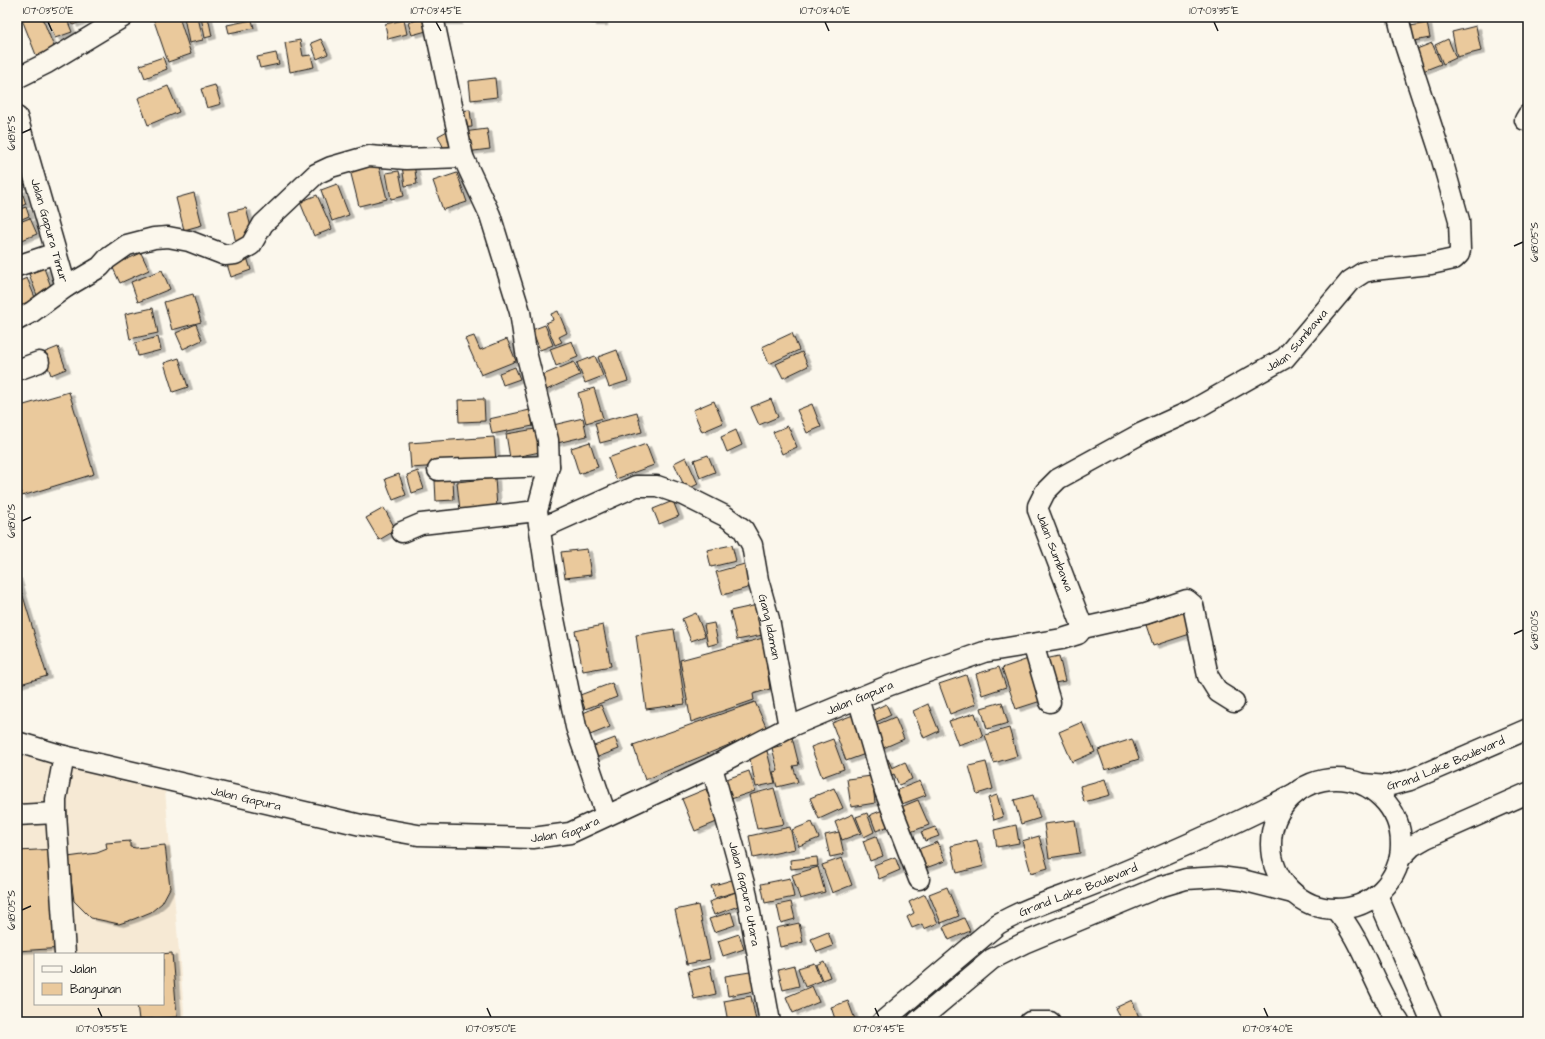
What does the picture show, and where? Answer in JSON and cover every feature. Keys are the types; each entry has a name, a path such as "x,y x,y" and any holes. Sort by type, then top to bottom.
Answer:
{"street":[{"path":"17,78 47,63 123,17"},
{"path":"432,17 463,157 490,216 520,312 526,352 548,440 549,466 539,520 551,604 576,727 606,816"},
{"name":"Jalan Sumbawa","path":"1083,628 1038,510 1038,506 1045,492 1058,480 1142,433 1193,410 1285,358 1350,281 1359,275 1385,268 1431,264 1454,258 1459,254 1459,220 1439,149 1404,42 1398,17"},
{"name":"Jalan Gapura Timur","path":"17,118 66,287 17,320"},
{"path":"66,287 100,266 127,245 154,238 168,237 189,241 225,255 235,254 251,245 263,224 316,174 331,166 369,156 406,159 463,157"},
{"path":"17,266 56,253"},
{"path":"17,370 39,362"},
{"path":"438,470 549,466"},
{"name":"Gang Idaman","path":"539,520 636,486 656,486 683,496 726,516 744,528 752,545 758,580 769,619 789,728"},
{"path":"402,532 421,524 539,520"},
{"name":"Jalan Gapura","path":"17,742 64,756 361,825 418,834 534,838 570,833 712,767 789,728 858,698 984,652 1062,639 1078,634 1083,628 1145,614 1187,600 1193,605 1208,676 1218,692 1234,702"},
{"path":"1033,644 1050,702"},
{"path":"858,698 885,791 919,879"},
{"name":"Grand Lake Boulevard","path":"1361,784 1386,786 1410,780 1528,729"},
{"path":"64,756 56,799 64,953"},
{"name":"Jalan Gapura Utara","path":"712,767 746,891 770,1022"},
{"path":"917,1022 992,959 1024,943 1159,887 1186,879 1220,877 1242,880 1293,893 1312,905 1334,909 1357,906 1377,895 1392,878 1400,857 1401,834 1394,813 1380,795 1361,784 1338,779 1316,782 1296,793 1281,810 1272,831 1272,854 1279,875 1293,893"},
{"name":"Grand Lake Boulevard","path":"882,1022 998,924 1018,912 1111,878 1257,813 1296,793"},
{"path":"1400,857 1412,846 1426,838 1528,793"},
{"path":"17,815 56,813"},
{"path":"1377,895 1432,1022"},
{"path":"1334,909 1347,924 1373,971 1389,1008 1399,1022"},
{"path":"1030,1022 1050,1022"}],"shaded area":[{"path":"17,755 165,790 185,1022 17,1022"}],"building":[{"path":"21,17 42,17 56,52 38,60"},
{"path":"47,17 66,17 72,32 55,38"},
{"path":"70,17 89,17 89,18 73,25"},
{"path":"179,17 191,54 168,62 153,18"},
{"path":"184,17 198,17 203,40 189,43"},
{"path":"201,17 208,17 212,36 205,38"},
{"path":"425,17 430,30 412,35 408,23"},
{"path":"437,17 458,17 458,22 437,22"},
{"path":"592,17 603,17 603,23 592,23"},
{"path":"252,20 254,28 229,33 227,25"},
{"path":"404,20 407,34 388,39 385,24"},
{"path":"1427,23 1430,38 1408,42 1405,27"},
{"path":"1476,26 1481,51 1457,57 1452,32"},
{"path":"321,39 328,54 317,59 311,43"},
{"path":"1448,39 1456,58 1443,64 1435,45"},
{"path":"300,40 303,56 311,55 314,67 290,72 285,43"},
{"path":"1432,43 1441,64 1423,71 1414,50"},
{"path":"276,53 279,64 260,68 257,57"},
{"path":"163,57 167,69 145,78 140,65"},
{"path":"495,78 497,97 471,100 469,81"},
{"path":"215,85 221,104 207,108 201,89"},
{"path":"168,86 179,112 148,125 138,98"},
{"path":"470,110 472,127 460,128 458,111"},
{"path":"487,129 490,149 466,152 463,132"},
{"path":"449,130 459,149 447,155 438,136"},
{"path":"378,163 387,199 359,206 350,170"},
{"path":"414,164 417,184 405,186 402,166"},
{"path":"21,170 26,184 17,188 17,172"},
{"path":"399,171 404,196 391,199 386,173"},
{"path":"457,173 467,202 443,210 433,181"},
{"path":"337,184 349,215 332,221 321,190"},
{"path":"21,189 26,204 17,208 17,190"},
{"path":"194,193 202,225 184,230 176,198"},
{"path":"317,195 332,229 314,236 300,202"},
{"path":"26,207 29,216 17,221 17,210"},
{"path":"246,208 254,239 236,243 229,212"},
{"path":"30,218 37,234 17,242 17,223"},
{"path":"141,253 149,270 120,283 112,266"},
{"path":"246,254 251,270 231,277 226,261"},
{"path":"44,268 53,292 38,298 29,274"},
{"path":"162,270 170,289 138,302 131,282"},
{"path":"27,278 36,300 17,309 17,282"},
{"path":"193,294 201,322 172,330 164,302"},
{"path":"153,308 158,333 130,339 125,314"},
{"path":"558,311 567,333 559,337 562,342 555,345 546,323 553,320 551,314"},
{"path":"196,324 202,340 183,349 176,333"},
{"path":"545,325 553,345 540,350 532,330"},
{"path":"792,333 799,350 769,364 762,347"},
{"path":"474,336 480,350 507,339 516,361 481,375 465,339"},
{"path":"158,337 161,350 138,356 135,343"},
{"path":"572,341 578,357 556,366 550,349"},
{"path":"58,347 66,369 51,375 43,353"},
{"path":"617,350 628,381 609,387 598,357"},
{"path":"802,352 808,366 783,378 776,364"},
{"path":"595,356 603,376 585,383 577,363"},
{"path":"179,358 188,387 173,392 164,363"},
{"path":"574,362 580,375 544,391 538,377"},
{"path":"515,367 520,379 503,385 499,373"},
{"path":"594,388 603,418 586,423 578,393"},
{"path":"69,392 94,474 22,496 17,479 17,407"},
{"path":"484,399 485,421 459,422 458,400"},
{"path":"771,399 778,417 759,425 751,407"},
{"path":"714,401 723,423 702,432 693,410"},
{"path":"812,404 821,427 807,433 797,410"},
{"path":"530,410 533,426 492,434 489,419"},
{"path":"637,412 642,432 600,443 595,423"},
{"path":"583,418 587,436 553,444 549,426"},
{"path":"788,426 797,447 782,454 773,432"},
{"path":"541,428 545,451 510,458 506,434"},
{"path":"736,430 742,445 727,452 721,437"},
{"path":"494,437 496,462 411,468 409,443"},
{"path":"590,442 598,467 579,474 571,448"},
{"path":"646,444 654,465 616,479 608,458"},
{"path":"708,455 715,472 700,478 694,460"},
{"path":"686,457 698,484 686,490 674,463"},
{"path":"418,471 424,489 412,493 407,475"},
{"path":"399,474 406,495 393,500 385,479"},
{"path":"495,478 497,508 460,511 457,482"},
{"path":"453,480 454,500 436,501 435,481"},
{"path":"673,501 679,516 659,524 653,509"},
{"path":"384,508 396,530 379,540 366,518"},
{"path":"732,545 736,561 711,567 707,550"},
{"path":"587,549 591,575 565,578 561,552"},
{"path":"748,563 754,586 723,595 716,572"},
{"path":"17,576 47,676 17,685"},
{"path":"762,604 768,634 737,640 730,611"},
{"path":"1185,612 1193,633 1153,646 1146,625"},
{"path":"696,613 705,636 691,641 682,619"},
{"path":"714,623 718,643 708,646 704,625"},
{"path":"603,625 611,666 583,671 575,631"},
{"path":"674,629 685,704 646,709 636,635"},
{"path":"763,638 770,689 753,694 754,700 691,722 680,660"},
{"path":"1059,656 1065,681 1050,684 1045,659"},
{"path":"1031,658 1044,700 1016,709 1002,668"},
{"path":"999,667 1006,687 982,695 976,674"},
{"path":"966,675 976,704 950,714 939,684"},
{"path":"612,683 617,697 585,709 580,695"},
{"path":"755,702 767,729 645,780 633,745"},
{"path":"1002,702 1008,723 987,729 981,708"},
{"path":"886,704 891,715 872,724 867,713"},
{"path":"928,704 939,731 924,738 913,711"},
{"path":"601,705 610,727 590,735 581,714"},
{"path":"975,713 983,737 958,745 949,721"},
{"path":"853,715 868,753 846,761 832,723"},
{"path":"895,717 904,739 881,749 871,727"},
{"path":"1082,722 1095,752 1072,762 1059,732"},
{"path":"1009,728 1017,756 994,763 985,735"},
{"path":"792,737 799,765 793,766 798,782 777,787 773,772 778,771 772,748 783,745 781,739"},
{"path":"615,738 619,749 590,760 586,749"},
{"path":"833,739 844,769 822,777 811,747"},
{"path":"1132,739 1139,759 1105,770 1098,750"},
{"path":"767,751 775,783 756,787 749,755"},
{"path":"888,759 892,768 905,762 912,779 899,785 894,774 885,778 879,763"},
{"path":"986,762 993,789 977,794 969,766"},
{"path":"749,771 755,791 731,799 724,780"},
{"path":"872,776 875,803 851,807 847,779"},
{"path":"1105,779 1110,795 1084,802 1080,786"},
{"path":"920,781 926,795 902,804 897,790"},
{"path":"774,788 784,824 757,829 749,795"},
{"path":"834,788 843,808 819,819 810,798"},
{"path":"706,789 719,821 695,831 682,799"},
{"path":"997,795 1003,817 994,820 988,798"},
{"path":"1033,795 1040,818 1021,824 1014,800"},
{"path":"918,800 929,825 905,834 901,807"},
{"path":"888,808 894,824 876,831 870,815"},
{"path":"867,813 874,832 864,837 856,817"},
{"path":"853,814 861,833 842,840 835,822"},
{"path":"1075,820 1080,853 1049,858 1044,824"},
{"path":"812,822 819,838 799,846 792,830"},
{"path":"1016,825 1019,843 997,847 994,830"},
{"path":"790,827 795,849 753,858 749,836"},
{"path":"935,827 939,836 925,841 921,832"},
{"path":"839,832 844,854 830,857 825,835"},
{"path":"876,836 883,856 870,861 863,841"},
{"path":"1039,836 1048,868 1031,873 1022,841"},
{"path":"977,840 984,866 957,873 951,846"},
{"path":"130,841 130,847 136,848 165,845 170,888 162,903 151,912 134,919 119,924 91,918 74,901 68,857 97,853 107,849 106,843"},
{"path":"938,842 945,861 923,869 916,850"},
{"path":"57,849 63,948 17,951 17,851"},
{"path":"817,857 818,866 791,869 790,860"},
{"path":"895,857 900,870 879,879 874,865"},
{"path":"842,858 852,885 832,893 822,865"},
{"path":"818,867 825,892 800,899 792,875"},
{"path":"790,878 794,897 765,903 761,884"},
{"path":"735,879 739,891 715,898 711,886"},
{"path":"947,887 959,916 941,923 929,894"},
{"path":"736,892 741,905 714,915 709,902"},
{"path":"925,894 938,923 924,929 922,924 912,928 907,917 914,913 909,902"},
{"path":"791,902 795,919 781,923 777,905"},
{"path":"698,905 710,959 687,964 675,910"},
{"path":"731,912 735,925 714,932 709,919"},
{"path":"964,918 970,931 949,940 943,927"},
{"path":"799,923 803,942 780,947 776,928"},
{"path":"828,932 833,946 817,952 811,939"},
{"path":"739,934 744,949 723,956 718,941"},
{"path":"172,953 177,1017 139,1020 137,1005 164,1005 164,954"},
{"path":"824,961 830,977 822,980 816,965"},
{"path":"814,963 821,981 805,987 798,968"},
{"path":"710,966 716,994 694,999 688,971"},
{"path":"794,966 799,986 783,990 778,970"},
{"path":"756,971 759,990 728,996 725,976"},
{"path":"812,986 819,1002 793,1013 786,997"},
{"path":"751,996 756,1021 728,1022 724,1001"},
{"path":"1132,1000 1140,1020 1135,1022 1122,1022 1115,1008"},
{"path":"848,1001 856,1022 836,1022 831,1007"}]}
